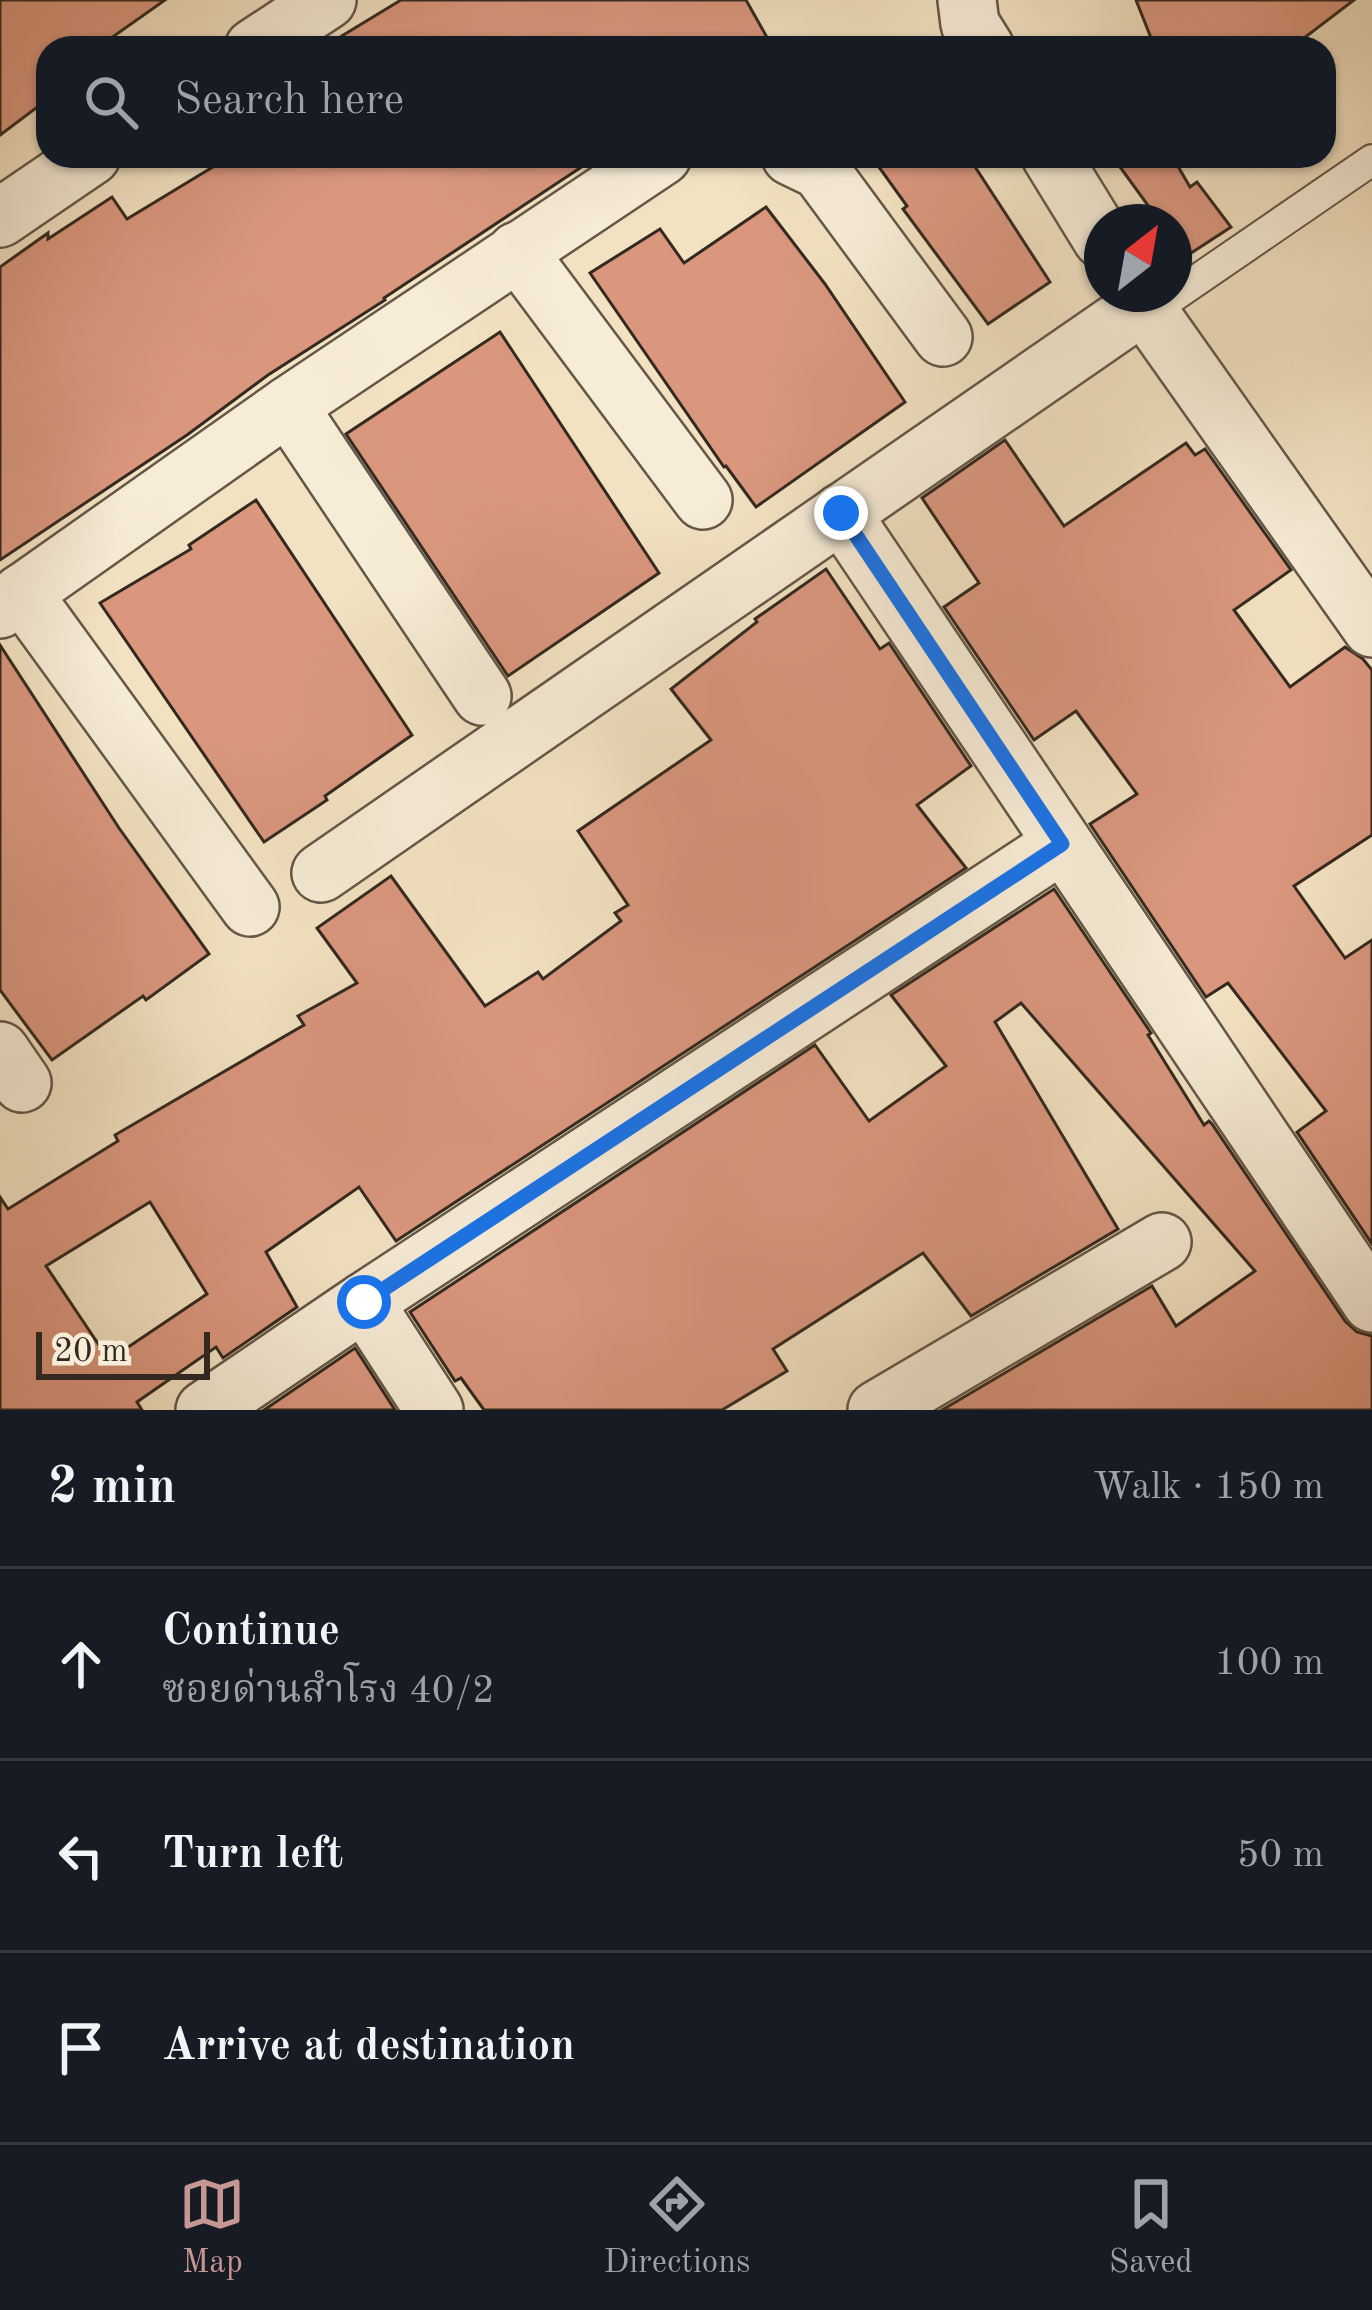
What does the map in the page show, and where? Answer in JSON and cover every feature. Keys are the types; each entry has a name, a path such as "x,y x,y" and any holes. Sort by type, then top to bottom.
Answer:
{"street":[{"path":"272,36 327,0"},
{"path":"967,0 970,25 977,36"},
{"path":"0,218 73,168"},
{"path":"250,907 11,601 288,406 644,168"},
{"path":"816,168 943,338"},
{"path":"1058,168 1084,210"},
{"path":"517,251 703,500"},
{"path":"321,873 1130,312"},
{"path":"1148,312 1372,628"},
{"path":"288,406 482,696"},
{"path":"841,513 1372,1303"},
{"path":"205,1410 1062,844"},
{"path":"877,1410 1162,1242"},
{"path":"364,1302 434,1410"}],"lane":[{"path":"1192,273 1372,160"}],"building":[{"path":"0,0 165,0 114,36 36,36 36,108 0,135"},
{"path":"401,0 746,0 766,36 342,36"},
{"path":"1136,0 1354,0 1307,36 1150,36"},
{"path":"211,168 580,168 0,560 0,267 112,197 127,219"},
{"path":"880,168 976,168 1050,282 988,324 903,209 907,206"},
{"path":"1121,168 1179,168 1190,187 1197,182 1231,227 1192,252 1192,204 1147,204"},
{"path":"766,207 905,402 756,507 590,273 660,229 684,263"},
{"path":"500,332 659,573 508,676 346,434"},
{"path":"1005,440 1064,526 1186,443 1195,455 1205,449 1291,570 1234,610 1290,687 1345,647 1372,670 1372,835 1294,886 1345,958 1372,940 1372,1244 1297,1132 1326,1111 1228,983 1206,997 1090,824 1137,794 1076,711 1034,740 944,607 979,583 922,498"},
{"path":"256,500 412,735 264,842 100,603 191,549 189,545"},
{"path":"826,569 880,649 889,643 971,766 917,805 966,868 396,1241 359,1187 266,1252 297,1307 223,1358 216,1347 137,1402 142,1410 0,1410 0,1197 8,1209 118,1141 115,1135 304,1025 298,1016 357,983 317,928 391,876 485,1006 538,972 543,979 621,921 615,913 628,905 578,831 711,740 671,689 755,619","holes":["150,1202 207,1294 109,1360 46,1266"]},
{"path":"0,645 119,828 209,954 52,1060 0,990"},
{"path":"1054,889 1151,1033 1204,1125 1212,1124 1345,1321 1357,1332 1372,1336 1372,1410 942,1410 1152,1286 1176,1326 1255,1271 1021,1003 995,1022 1118,1229 971,1316 923,1253 773,1349 787,1371 722,1410 484,1410 461,1378 455,1381 410,1312 815,1045 869,1121 946,1066 891,995"},
{"path":"355,1348 395,1410 264,1410"}],"route":[{"path":"364,1302 1062,844 841,513"}]}
